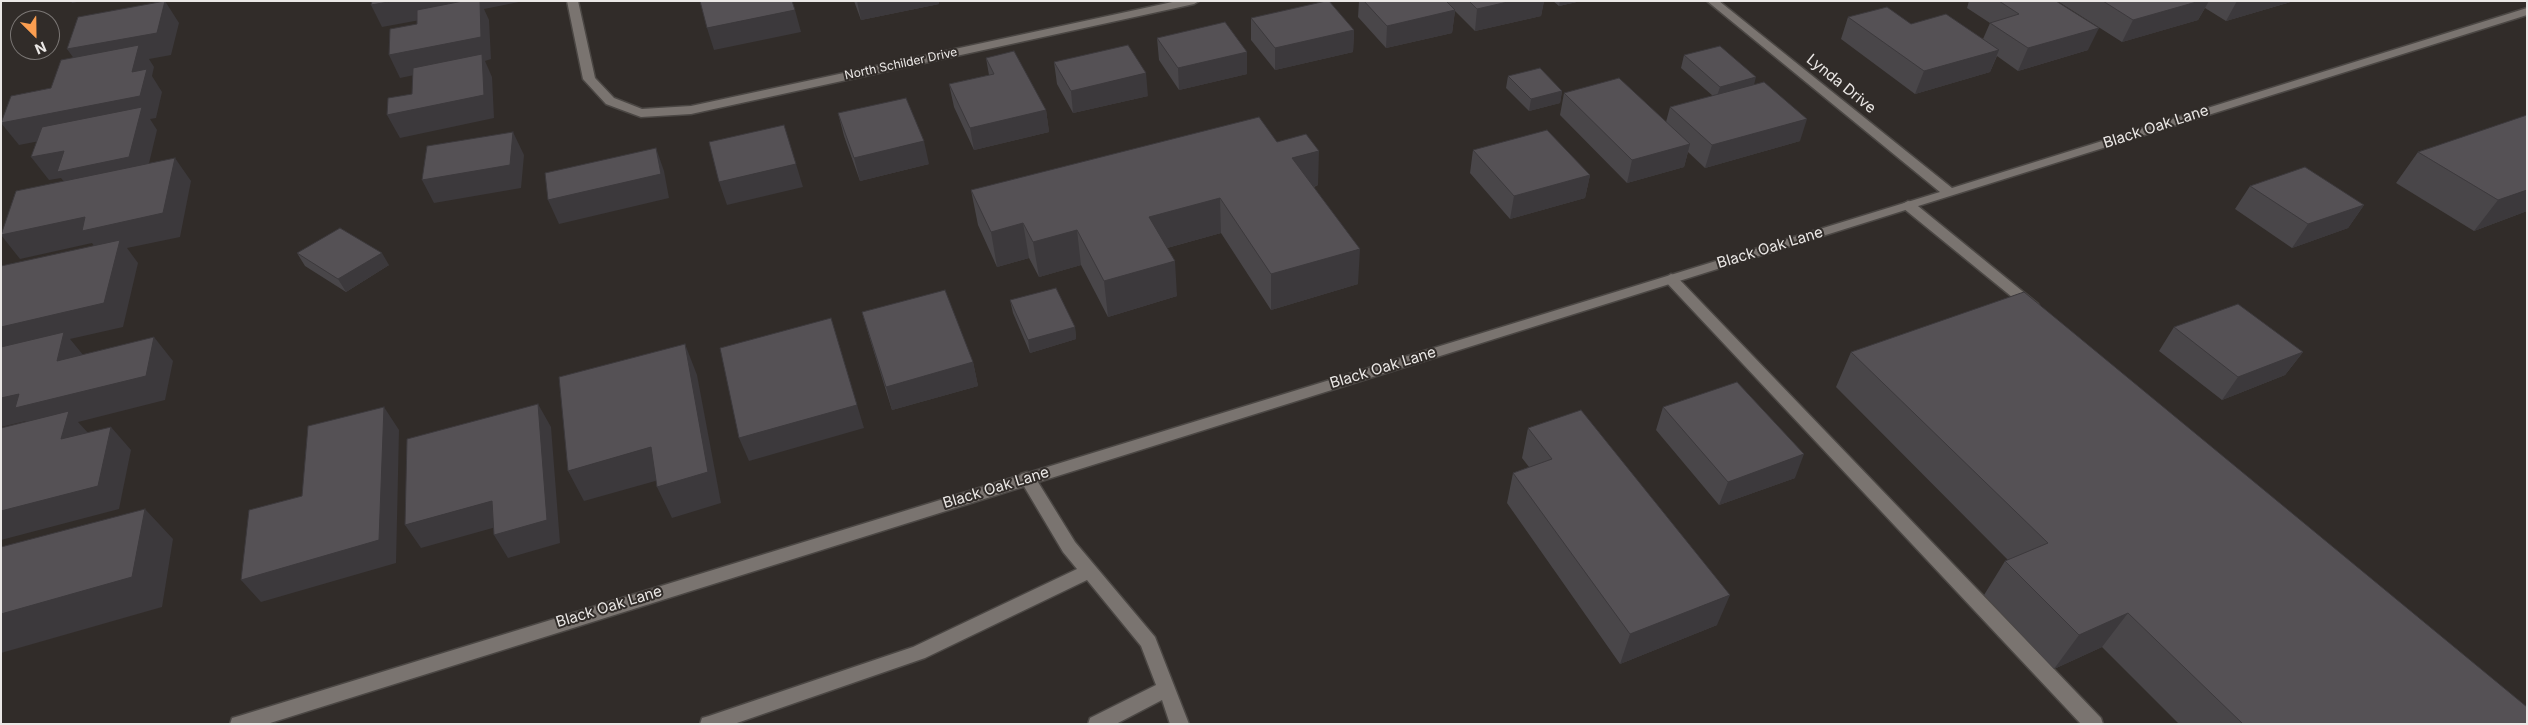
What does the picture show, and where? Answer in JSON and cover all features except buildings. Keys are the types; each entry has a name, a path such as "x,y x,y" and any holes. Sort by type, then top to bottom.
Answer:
{"street":[{"name":"North Schilder Drive","path":"572,1 589,79 610,101 641,114 691,110 1150,6 1194,1"},
{"name":"Lynda Drive","path":"1712,1 1950,193"},
{"name":"Black Oak Lane","path":"238,724 1950,193 2527,10"},
{"path":"1908,206 2047,319"},
{"path":"1671,279 2094,724"},
{"path":"1027,478 1069,547 1149,642 1180,724"},
{"path":"709,724 919,653 1090,572"},
{"path":"1097,724 1167,688"}]}
